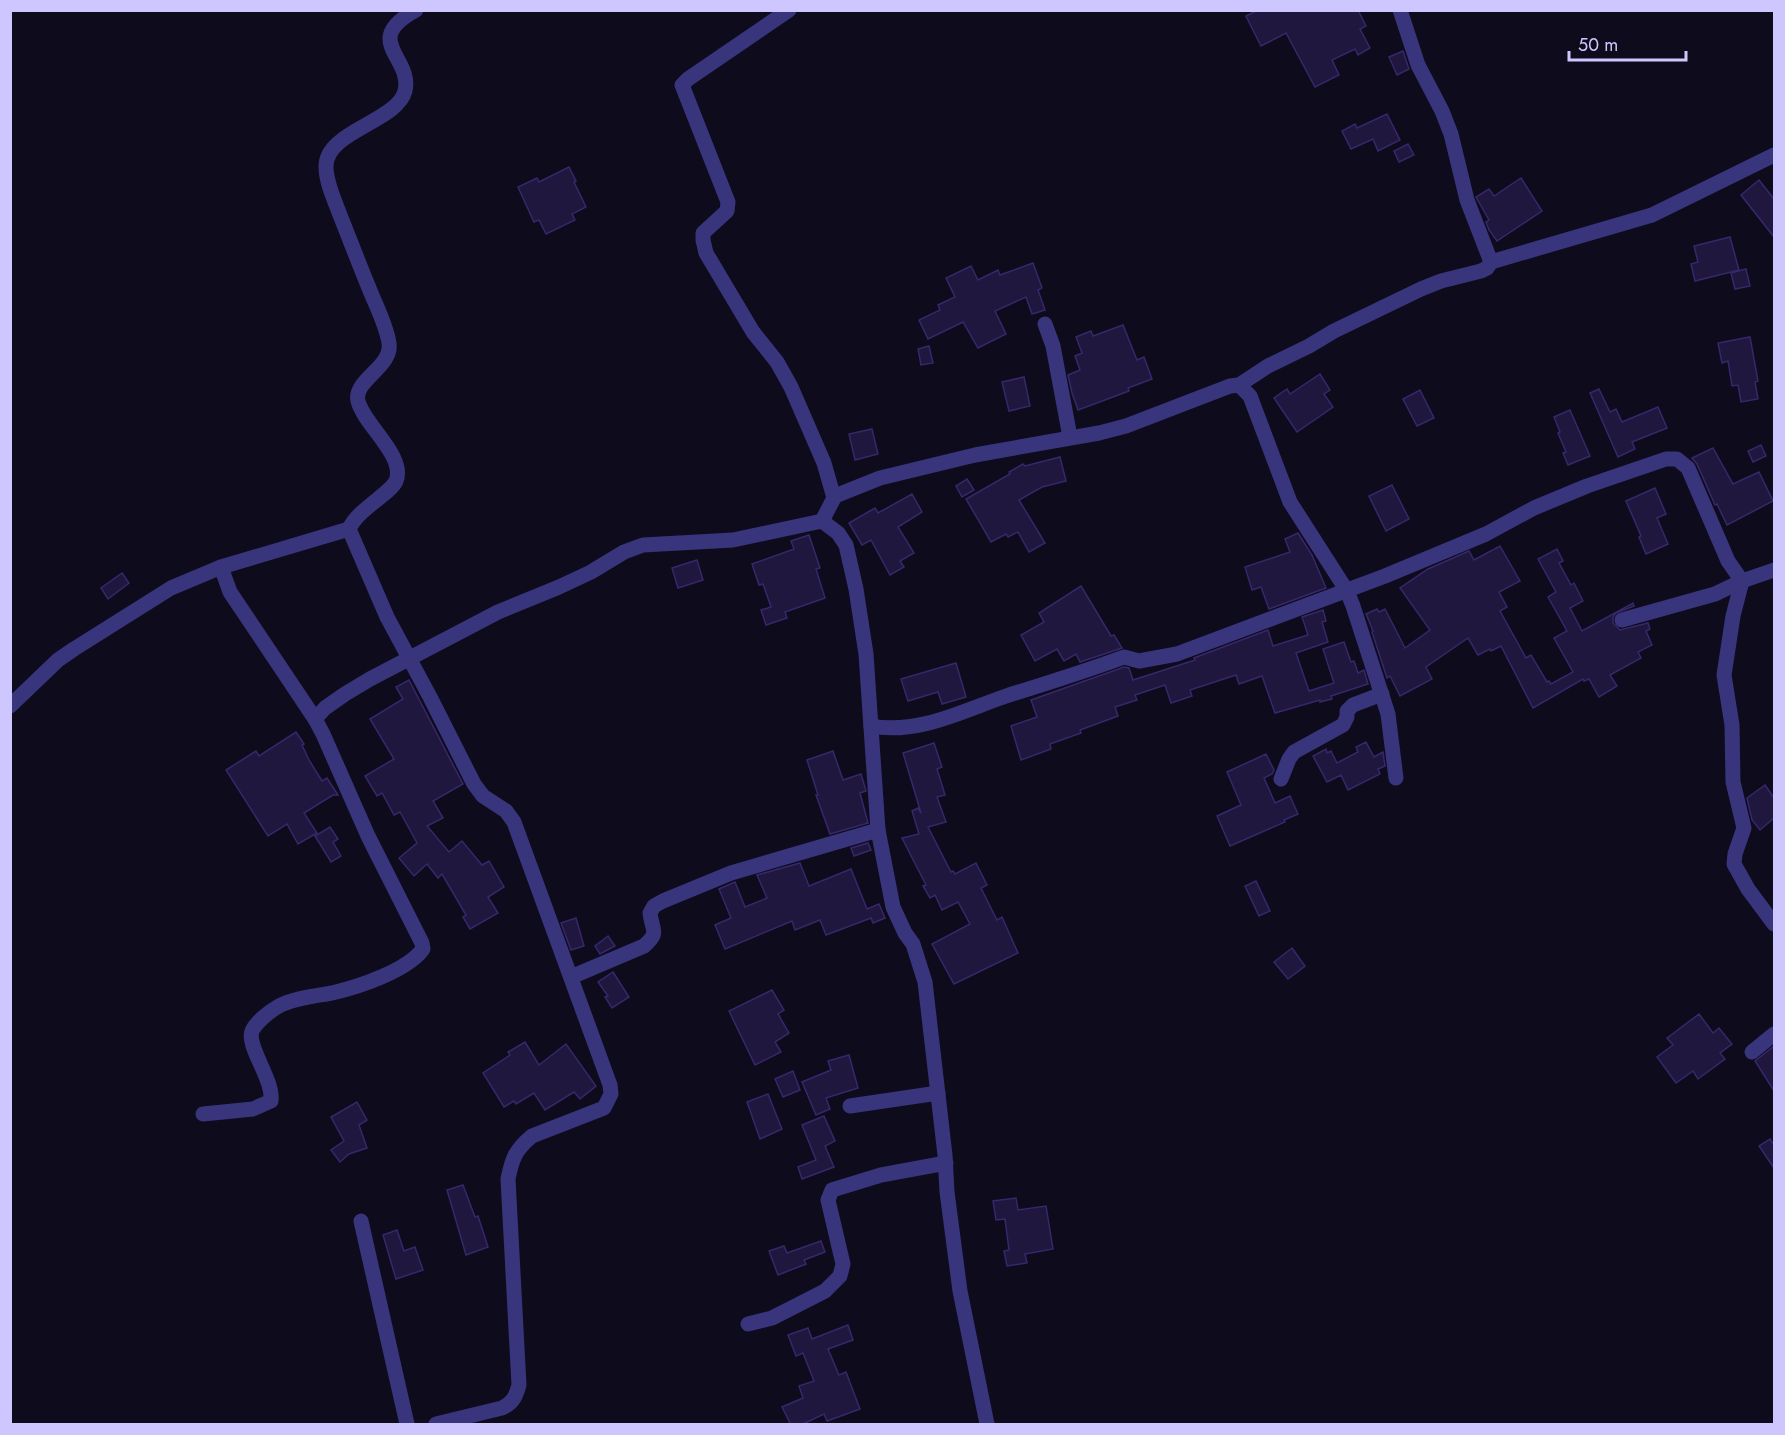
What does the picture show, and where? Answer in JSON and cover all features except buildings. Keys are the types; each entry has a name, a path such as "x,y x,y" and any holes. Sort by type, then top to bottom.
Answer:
{"street":[{"path":"10,706 58,660 171,588 221,567 349,529 359,515 396,482 398,470 391,453 365,417 357,398 366,381 387,358 390,347 383,322 337,207 326,167 334,147 384,114 403,96 406,87 405,78 392,47 390,36 400,20 416,10"},
{"path":"789,10 682,85 728,202 727,211 703,233 702,240 706,253 753,332 777,362 791,387 830,479 834,498"},
{"path":"1400,10 1418,65 1442,111 1451,134 1467,200 1491,262"},
{"path":"822,521 834,498 880,478 975,455 1126,426 1230,386 1239,386 1268,366 1421,289 1441,281 1481,271 1491,262 1653,215 1774,155"},
{"path":"1045,324 1053,346 1070,438"},
{"path":"1239,386 1250,396 1290,502 1347,591 1369,650 1388,714 1396,778"},
{"path":"871,726 897,729 926,723 986,705 1124,657 1139,661 1177,654 1347,591 1486,534 1534,508 1587,486 1666,459 1677,459 1688,468 1728,561 1742,581 1733,616 1724,675 1732,725 1733,782 1744,828 1734,864 1748,889 1774,924"},
{"path":"315,719 325,708 345,694 498,612 591,572 632,548 643,545 733,540 822,521 838,533 846,545 850,560 866,654 878,830 893,907 905,933 913,944 925,982 960,1291 987,1425"},
{"path":"349,529 387,617 474,784 483,796 512,817 610,1085 610,1100 604,1108 532,1136 524,1142 513,1158 508,1190 519,1385 516,1397 502,1408 436,1425"},
{"path":"203,1114 253,1109 271,1101 271,1091 266,1076 251,1042 252,1032 260,1021 279,1006 358,986 392,971 418,956 423,949 368,836 323,734 230,592 221,567"},
{"path":"1622,620 1715,594 1742,581 1774,570"},
{"path":"1281,779 1294,752 1344,724 1347,711 1353,705 1382,694"},
{"path":"571,977 644,946 652,939 655,931 650,913 654,906 663,901 731,873 878,830"},
{"path":"1752,1052 1774,1035"},
{"path":"850,1106 938,1093"},
{"path":"748,1323 772,1318 825,1291 840,1276 843,1264 828,1200 832,1190 881,1175 946,1163"},
{"path":"361,1221 407,1425"}]}
